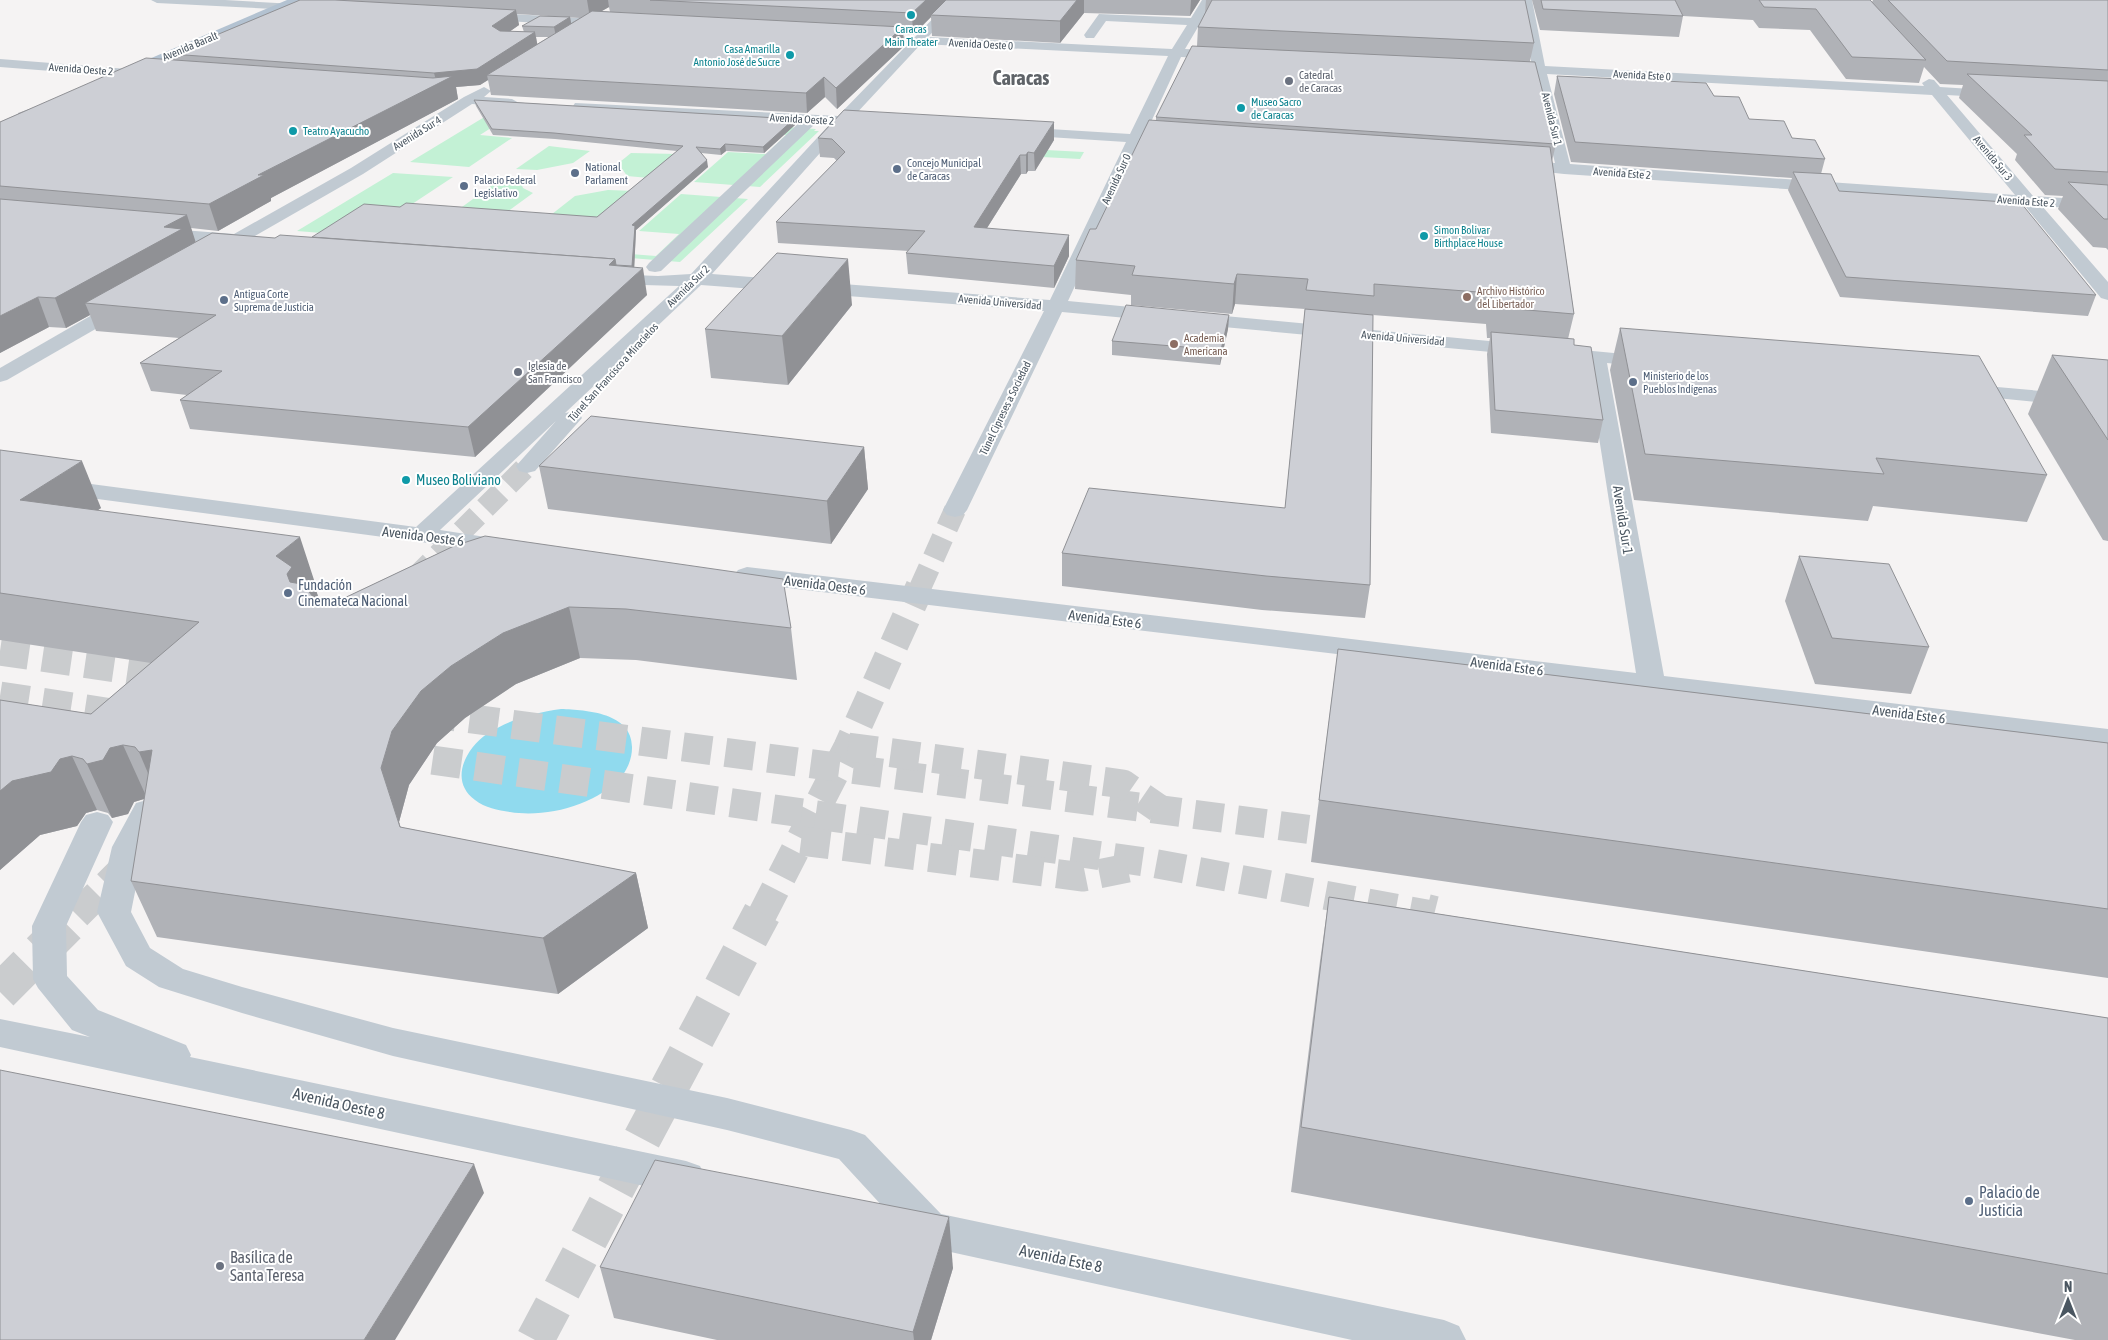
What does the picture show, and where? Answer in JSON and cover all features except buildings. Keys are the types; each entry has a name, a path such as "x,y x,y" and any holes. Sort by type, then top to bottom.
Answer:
{"main road":[{"name":"Avenida Baralt","path":"128,79 298,0"},
{"name":"Avenida Baralt","path":"101,84 154,75 309,8"}],"street":[{"path":"157,0 309,8 325,5"},
{"name":"Avenida Sur 2","path":"420,536 698,278 841,121 924,43 957,0"},
{"name":"Avenida Sur 0","path":"1056,306 1176,53 1208,0"},
{"name":"Avenida Sur 1","path":"1526,0 1539,70 1564,169"},
{"path":"572,35 609,14"},
{"path":"464,16 620,24"},
{"path":"1090,35 1103,17 1194,22"},
{"path":"520,32 540,20"},
{"name":"Avenida Oeste 0","path":"859,38 924,43 1176,53"},
{"path":"1176,53 1235,56"},
{"name":"Avenida Oeste 2","path":"0,63 128,79"},
{"name":"Avenida Este 0","path":"1490,68 2012,94"},
{"path":"154,75 169,76"},
{"name":"Avenida Sur 3","path":"1923,76 2108,294"},
{"name":"Avenida Sur 4","path":"194,265 357,171 462,97 495,84"},
{"path":"462,97 526,104"},
{"name":"Avenida Oeste 2","path":"564,106 890,124"},
{"path":"654,267 812,119"},
{"path":"998,130 1194,142"},
{"name":"Avenida Este 2","path":"1506,164 2108,206"},
{"path":"144,232 238,240 277,237"},
{"path":"238,240 256,248"},
{"name":"Avenida Universidad","path":"603,262 671,268 698,278"},
{"name":"Avenida Universidad","path":"589,277 658,281 698,278 1056,306 1667,362"},
{"name":"Túnel San Francisco a Miracielos","path":"527,466 698,278"},
{"path":"0,376 143,294"},
{"name":"Túnel Cipreses a Sociedad","path":"955,510 1056,306"},
{"name":"Avenida Sur 1","path":"1596,356 1650,683"},
{"path":"1941,388 2108,403"},
{"name":"Avenida Oeste 6","path":"0,479 521,548 460,563"},
{"name":"Avenida Oeste 6","path":"721,571 906,595"},
{"name":"Avenida Este 6","path":"906,595 2108,738"},
{"path":"147,810 128,847 114,912 138,956 171,978 393,1042 727,1114 851,1146 930,1230"},
{"path":"97,822 50,926 50,979 85,1020 239,1081"},
{"name":"Avenida Oeste 8","path":"0,1033 239,1081 425,1123 726,1186"},
{"name":"Avenida Este 8","path":"872,1217 1444,1340"}],"green space":[{"path":"496,110 508,117 480,135 512,138 469,167 410,162"},
{"path":"718,122 816,129 814,131 819,131 760,187 694,182 728,152 766,154 786,135 751,132 757,127 801,130 717,124"},
{"path":"549,146 590,151 573,163 537,170 516,169"},
{"path":"1046,150 1084,152 1080,159 1042,157"},
{"path":"631,153 678,154 649,178 627,176 623,170 615,166"},
{"path":"393,173 453,177 400,212 331,231 656,256 679,234 639,231 681,194 748,199 680,262 297,231"},
{"path":"498,181 521,183 523,188 533,193 503,215 455,212"},
{"path":"608,190 634,191 597,222 547,218 575,196"}],"water":[{"path":"561,709 607,716 625,727 630,736 631,755 624,773 612,786 585,802 555,811 540,813 510,812 492,808 479,803 467,792 463,784 463,766 467,756 479,740 513,721"}],"tunnel":[{"path":"415,578 527,466"},
{"path":"920,588 955,510"},
{"path":"762,915 848,747 920,587"},
{"path":"0,651 179,677"},
{"path":"0,696 132,716"},
{"path":"427,713 1351,835"},
{"path":"848,747 1123,784 1158,808"},
{"path":"390,754 1152,863 1432,915"},
{"path":"801,841 1083,877 1133,867"},
{"path":"0,992 128,864"},
{"path":"535,1340 762,913"},
{"path":"1426,913 1434,915"}],"place":[{"name":"Caracas Main Theater","path":"911,15"},
{"name":"Casa Amarilla Antonio José de Sucre","path":"790,55"},
{"name":"Catedral de Caracas","path":"1289,81"},
{"name":"Museo Sacro de Caracas","path":"1241,108"},
{"name":"Teatro Ayacucho","path":"293,131"},
{"name":"Concejo Municipal de Caracas","path":"897,169"},
{"name":"National Parlament","path":"575,173"},
{"name":"Palacio Federal Legislativo","path":"464,186"},
{"name":"Simon Bolivar Birthplace House","path":"1424,236"},
{"name":"Archivo Histórico del Libertador","path":"1467,297"},
{"name":"Antigua Corte Suprema de Justicia","path":"224,300"},
{"name":"Academia Americana","path":"1174,344"},
{"name":"Iglesia de San Francisco","path":"518,372"},
{"name":"Ministerio de los Pueblos Indígenas","path":"1633,382"},
{"name":"Museo Boliviano","path":"406,480"},
{"name":"Fundación Cinemateca Nacional","path":"288,593"},
{"name":"Palacio de Justicia","path":"1969,1201"},
{"name":"Basílica de Santa Teresa","path":"220,1266"}],"district":[{"name":"Caracas","path":"1021,77"}]}
